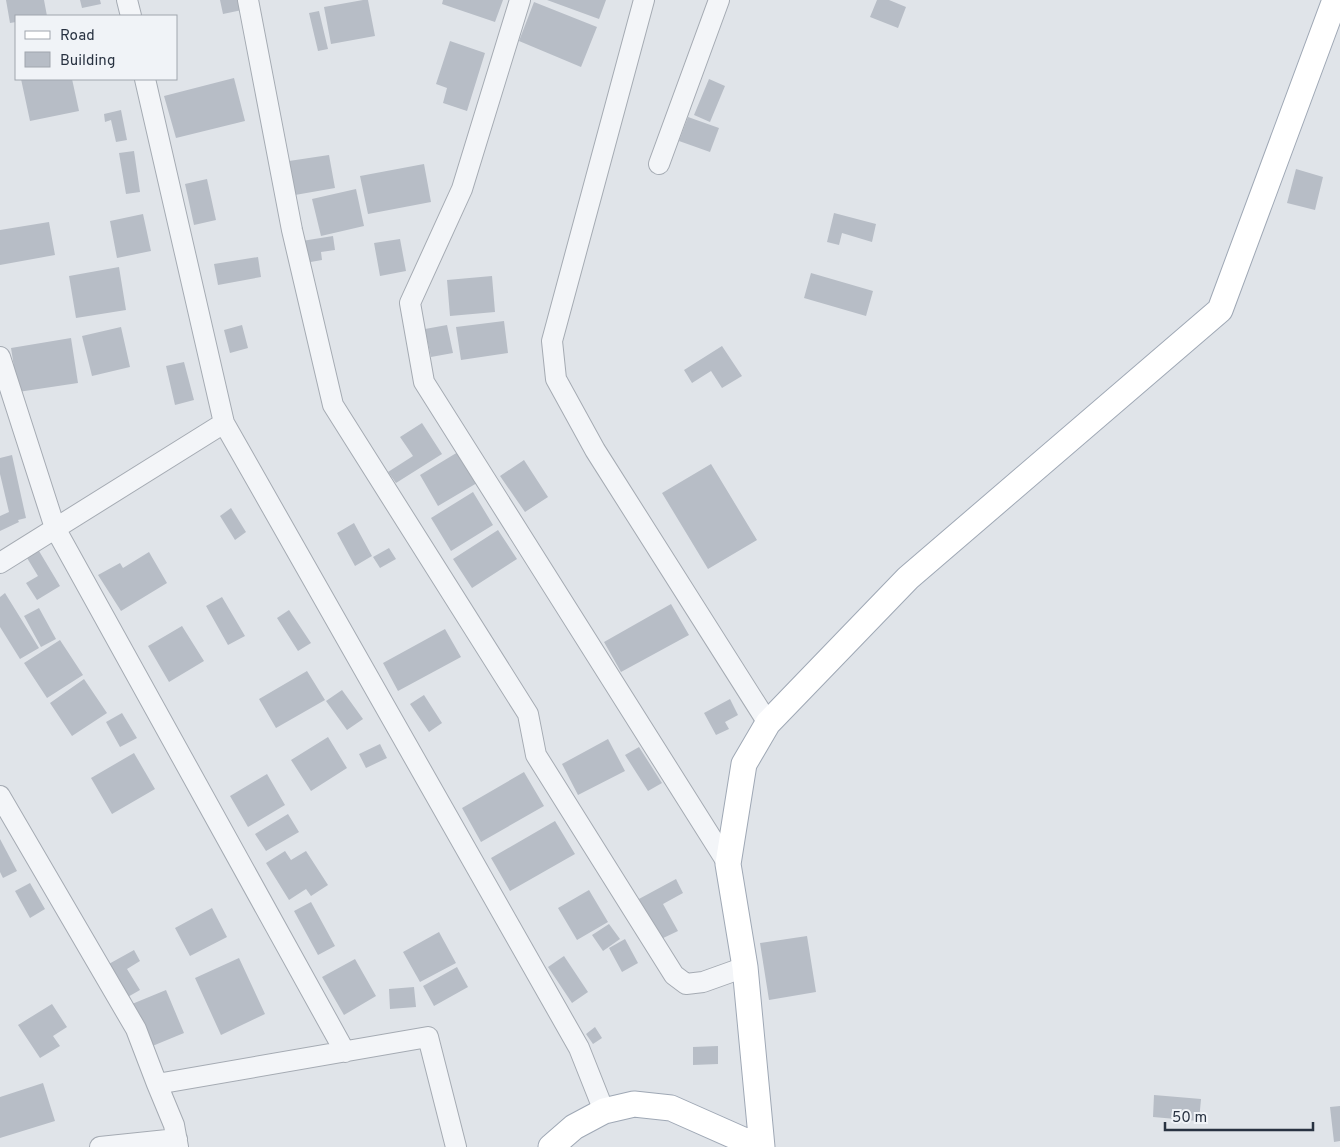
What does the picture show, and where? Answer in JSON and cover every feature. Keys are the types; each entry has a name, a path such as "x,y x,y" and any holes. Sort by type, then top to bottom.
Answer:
{"main road":[{"path":"551,1147 574,1127 604,1110 634,1104 671,1108 760,1147 745,967 728,864 744,764 768,723 908,578 1220,310 1335,0"}],"street":[{"path":"127,0 131,15"},
{"path":"248,0 292,230 333,405 528,714 536,755 674,975 686,984 703,982 745,967"},
{"path":"520,0 462,189 410,303 424,382 728,864"},
{"path":"644,0 552,341 556,379 595,450 768,723"},
{"path":"659,164 719,0"},
{"path":"145,80 224,423 579,1048 604,1110"},
{"path":"0,357 55,528 345,1052"},
{"path":"0,563 224,423"},
{"path":"0,796 136,1029 174,1125 177,1143 100,1147"},
{"path":"157,1084 428,1037 456,1147"}],"building":[{"path":"6,0 44,0 47,15 15,15 15,22 10,23"},
{"path":"80,0 100,0 101,4 82,8"},
{"path":"220,0 240,0 242,10 223,14"},
{"path":"368,0 375,36 331,44 324,7"},
{"path":"443,0 503,0 495,22 442,4"},
{"path":"547,0 606,0 599,19"},
{"path":"877,0 889,0 906,7 898,28 870,17"},
{"path":"534,2 597,27 581,67 519,41"},
{"path":"319,11 328,49 318,51 309,13"},
{"path":"450,41 485,53 467,111 443,103 447,88 436,84"},
{"path":"234,78 245,121 176,138 164,96"},
{"path":"709,79 725,86 710,122 694,115"},
{"path":"21,80 72,80 79,111 30,121"},
{"path":"121,110 127,140 116,142 111,120 105,122 104,114"},
{"path":"688,117 719,128 710,152 679,141"},
{"path":"134,151 140,192 126,194 119,153"},
{"path":"329,155 335,188 295,195 289,161"},
{"path":"424,164 431,202 368,214 360,176"},
{"path":"1296,169 1323,177 1315,210 1287,203"},
{"path":"207,179 216,220 194,225 185,184"},
{"path":"356,189 364,226 321,236 312,199"},
{"path":"834,213 876,224 872,242 842,233 839,245 827,242"},
{"path":"143,214 151,251 117,258 110,221"},
{"path":"49,222 55,255 0,265 0,230"},
{"path":"333,236 335,250 321,252 322,260 305,263 302,241"},
{"path":"400,239 406,271 380,276 374,243"},
{"path":"258,257 261,277 218,285 214,264"},
{"path":"119,267 126,310 76,318 69,276"},
{"path":"811,273 873,291 866,316 804,298"},
{"path":"492,276 495,312 450,316 447,280"},
{"path":"504,321 508,353 461,360 456,327"},
{"path":"242,325 248,348 230,353 224,330"},
{"path":"447,325 453,353 431,357 425,329"},
{"path":"121,327 130,367 92,376 82,336"},
{"path":"71,338 78,383 18,392 11,348"},
{"path":"722,346 742,376 722,388 711,371 692,383 684,370"},
{"path":"184,362 194,400 175,405 166,366"},
{"path":"422,423 442,454 396,483 388,472 413,456 400,437"},
{"path":"458,452 477,483 438,506 420,475"},
{"path":"12,455 26,518 18,520 19,522 0,531 0,516 9,512 0,474 0,458"},
{"path":"524,460 548,497 525,512 500,476"},
{"path":"711,464 757,540 708,569 662,493"},
{"path":"473,492 493,525 451,551 431,518"},
{"path":"231,508 246,532 235,540 220,516"},
{"path":"354,523 372,556 355,566 337,533"},
{"path":"498,530 517,559 472,588 453,559"},
{"path":"36,546 60,586 37,600 26,583 38,576 24,553"},
{"path":"389,548 396,559 380,568 373,557"},
{"path":"149,552 167,583 121,611 98,575 120,563 123,568"},
{"path":"5,593 39,648 20,659 0,627 0,597"},
{"path":"222,597 245,636 228,645 206,606"},
{"path":"671,604 689,635 621,672 604,642"},
{"path":"39,608 56,639 41,647 24,616"},
{"path":"289,610 311,643 298,651 277,618"},
{"path":"182,626 204,661 169,682 148,646"},
{"path":"445,629 461,657 398,691 383,663"},
{"path":"60,640 83,675 47,698 24,663"},
{"path":"307,671 325,700 276,728 259,699"},
{"path":"84,679 107,713 72,736 50,703"},
{"path":"342,690 363,719 347,730 326,701"},
{"path":"424,695 442,723 429,732 410,704"},
{"path":"730,699 738,715 725,722 729,729 716,735 704,713"},
{"path":"122,713 137,738 120,747 106,722"},
{"path":"328,737 347,768 311,791 291,760"},
{"path":"608,739 625,771 578,795 562,764"},
{"path":"380,744 387,758 366,768 359,754"},
{"path":"639,747 662,783 648,791 625,755"},
{"path":"134,753 155,789 112,814 91,778"},
{"path":"524,772 544,806 481,842 462,808"},
{"path":"267,774 285,805 248,827 230,796"},
{"path":"288,814 299,832 266,851 255,834"},
{"path":"555,821 575,854 510,891 491,858"},
{"path":"0,839 17,871 3,878 0,872"},
{"path":"285,851 291,860 306,851 328,885 311,896 306,889 289,900 266,863"},
{"path":"676,879 683,893 663,904 678,931 659,940 637,900"},
{"path":"30,883 45,909 30,918 15,891"},
{"path":"589,890 608,922 577,940 558,908"},
{"path":"311,902 335,946 318,955 294,911"},
{"path":"212,908 227,937 190,956 175,928"},
{"path":"609,924 620,939 603,951 592,935"},
{"path":"439,932 456,963 420,982 403,952"},
{"path":"807,936 816,992 769,1000 760,943"},
{"path":"625,939 638,963 622,972 609,948"},
{"path":"134,950 140,961 127,969 140,990 126,998 107,965"},
{"path":"564,956 588,992 572,1003 548,967"},
{"path":"239,958 265,1014 221,1035 195,978"},
{"path":"355,959 376,996 344,1015 322,977"},
{"path":"457,967 468,987 434,1006 423,986"},
{"path":"414,987 416,1007 390,1009 389,989"},
{"path":"166,990 184,1033 150,1047 132,1004"},
{"path":"52,1004 67,1027 53,1036 60,1046 40,1058 18,1025"},
{"path":"595,1027 602,1038 593,1044 586,1034"},
{"path":"718,1046 718,1064 693,1065 693,1047"},
{"path":"43,1083 55,1121 0,1138 0,1097"},
{"path":"1154,1095 1201,1099 1199,1121 1153,1117"},
{"path":"1340,1106 1340,1141 1334,1142 1330,1107"}]}
